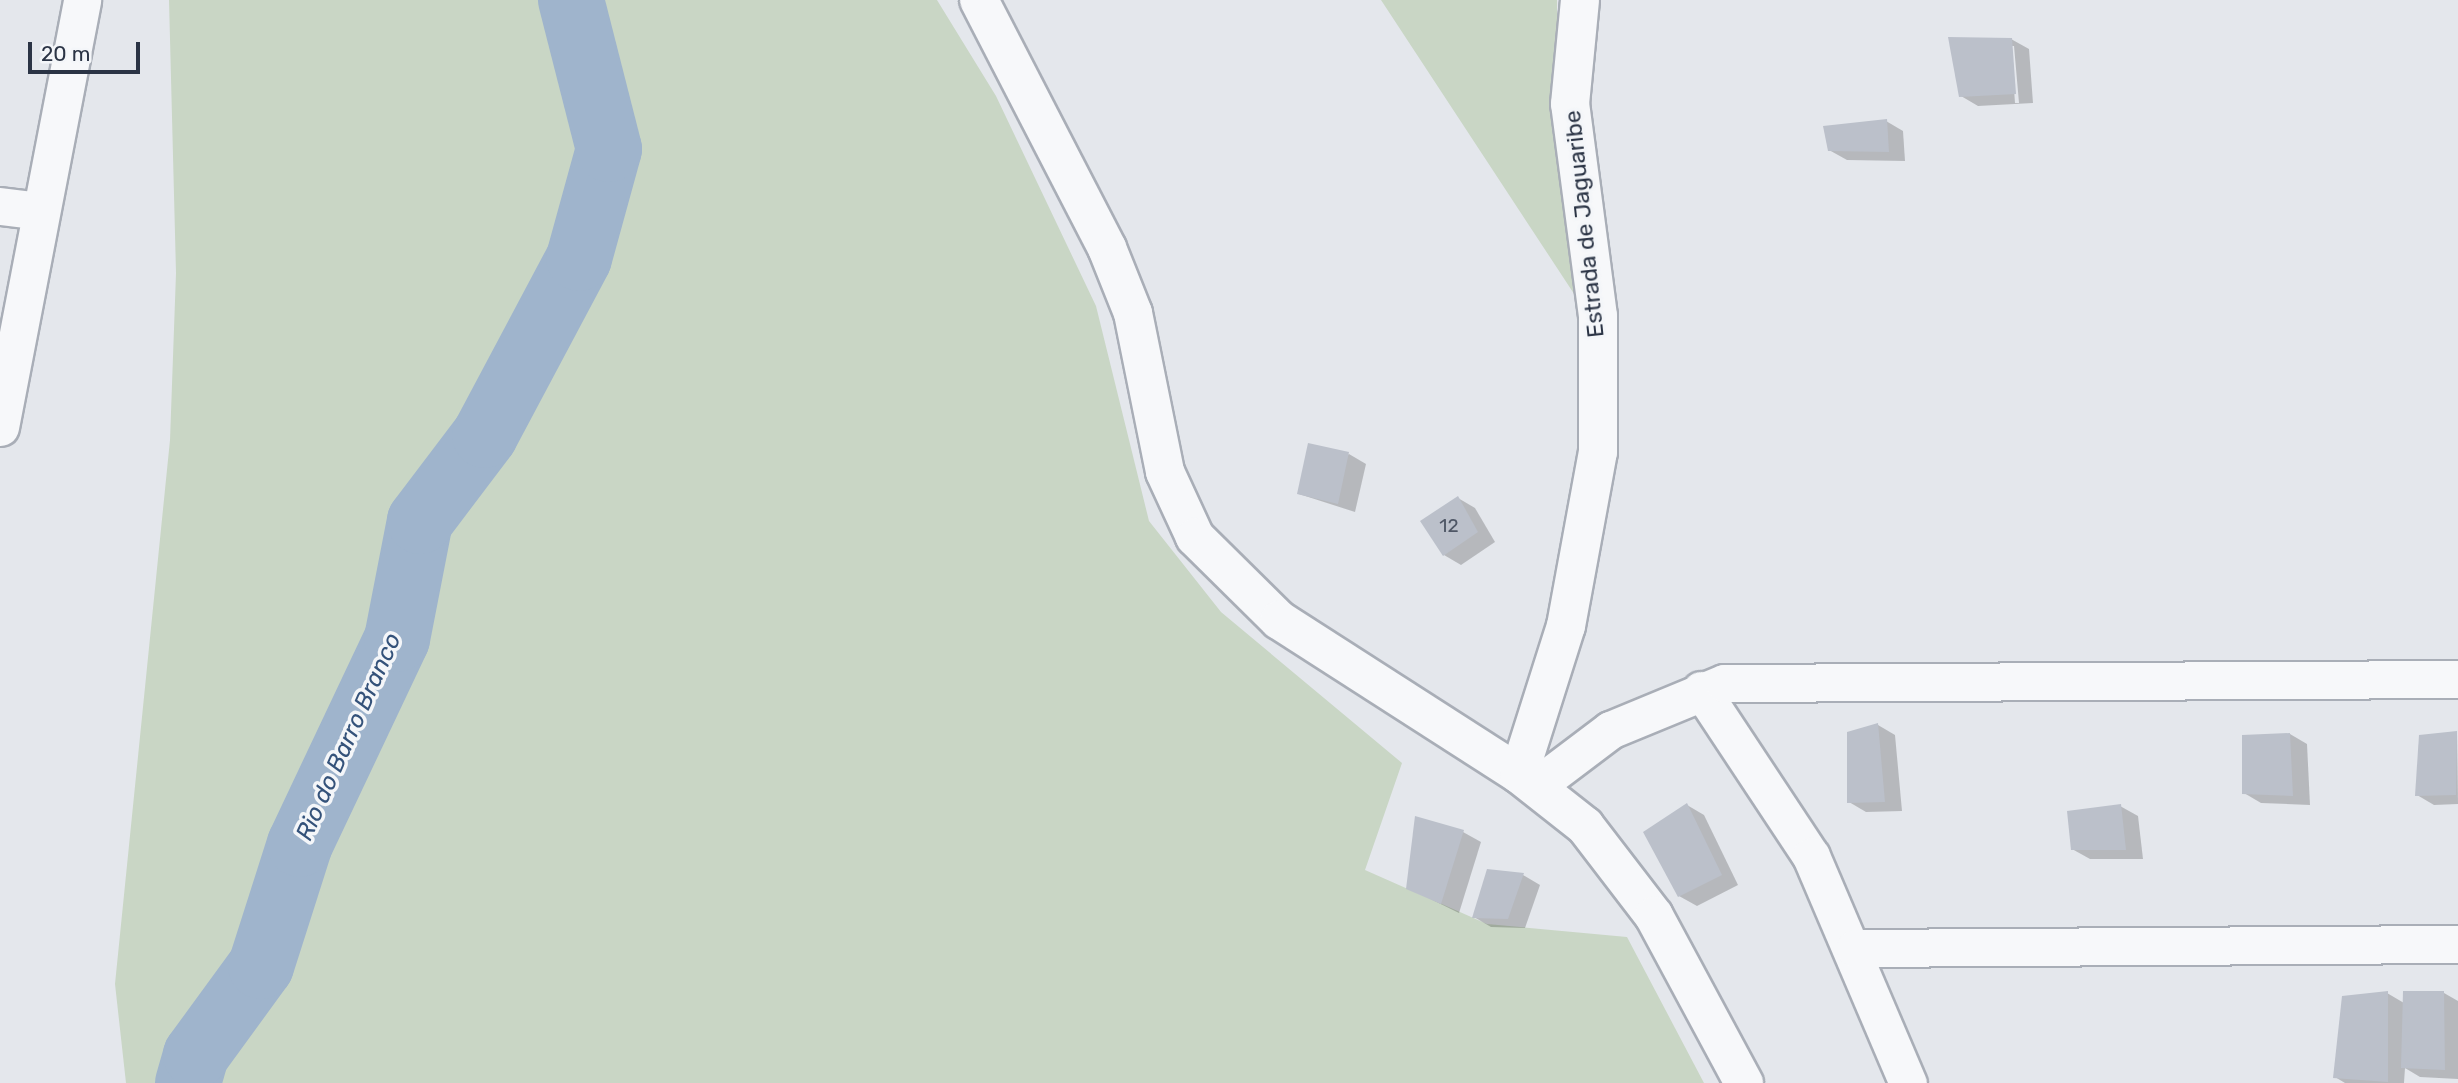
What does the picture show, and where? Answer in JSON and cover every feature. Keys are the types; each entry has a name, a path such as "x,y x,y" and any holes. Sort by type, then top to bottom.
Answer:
{"street":[{"path":"0,427 82,0"},
{"path":"979,0 1107,248 1133,313 1165,472 1195,537 1279,620 1527,780 1618,864 1700,993 1744,1083"},
{"name":"Estrada de Jaguaribe","path":"1527,780 1566,626 1598,452 1598,316 1570,104 1580,0"},
{"path":"0,206 41,212"},
{"path":"1527,780 1610,730 1701,690 1790,682 2458,679"},
{"path":"1701,690 1785,809 1855,948 1908,1083"},
{"path":"1855,948 2458,944"}],"green space":[{"path":"169,0 937,0 996,96 1096,306 1149,521 1221,612 1402,763 1365,870 1487,924 1627,937 1704,1083 126,1083 115,984 170,440 176,273"},
{"path":"1381,0 1557,0 1557,108 1584,309"}],"building":[{"path":"1948,37 2012,38 2016,94 1959,97"},
{"path":"1887,119 1889,152 1828,151 1823,126"},
{"path":"1308,443 1349,452 1338,504 1297,494"},
{"path":"1458,496 1478,532 1443,556 1420,521"},
{"path":"1878,723 1885,802 1847,803 1847,732"},
{"path":"2457,731 2456,795 2415,796 2419,735"},
{"path":"2290,733 2293,796 2242,794 2242,735"},
{"path":"1687,803 1722,875 1678,897 1643,832"},
{"path":"2121,804 2126,850 2071,850 2067,811"},
{"path":"1415,816 1464,830 1441,904 1406,889"},
{"path":"1487,869 1524,873 1508,919 1472,918"},
{"path":"2388,991 2388,1082 2333,1078 2342,996"},
{"path":"2403,991 2444,991 2445,1070 2401,1068"}],"waterway":[{"name":"Rio do Barro Branco","path":"188,1083 196,1055 261,966 300,844 397,639 420,521 485,435 579,258 609,149 571,0"}]}
